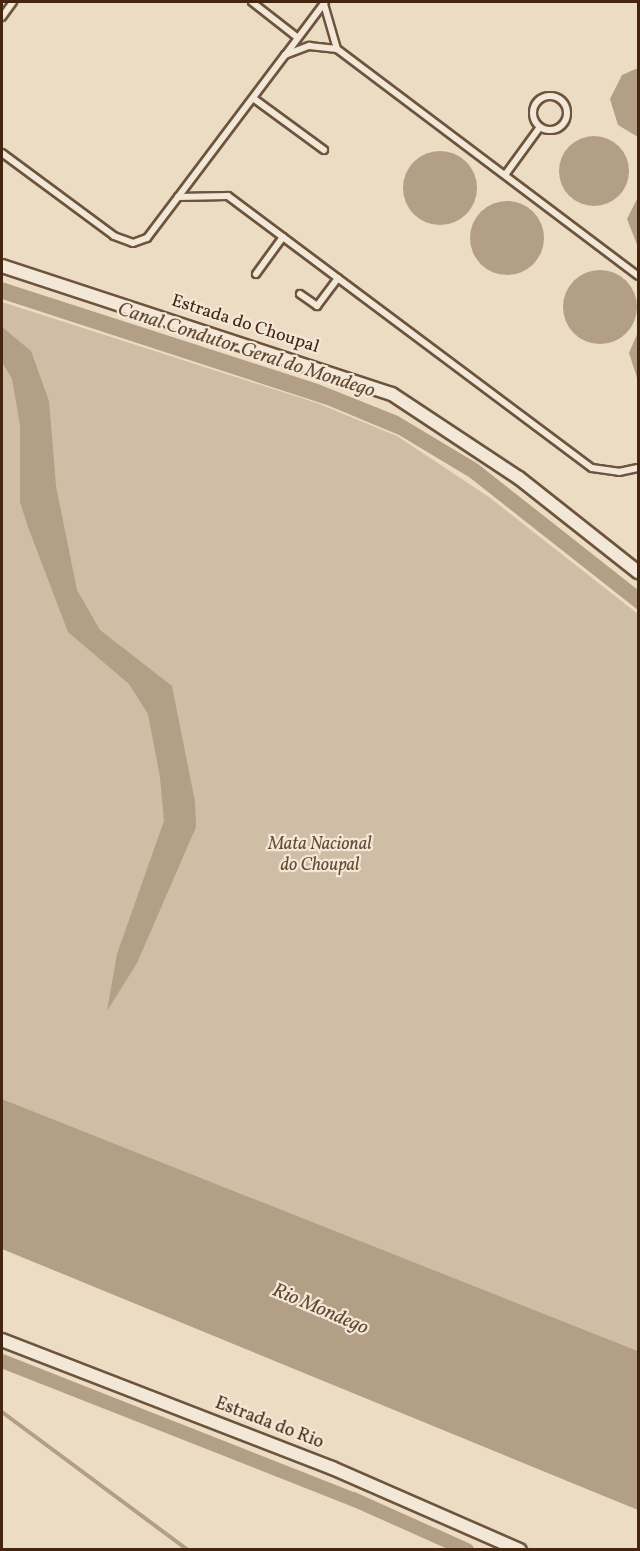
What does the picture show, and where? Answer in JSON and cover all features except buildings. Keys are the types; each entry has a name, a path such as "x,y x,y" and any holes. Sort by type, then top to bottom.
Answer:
{"street":[{"name":"Estrada do Choupal","path":"2,266 392,394 519,478 639,572"},
{"name":"Estrada do Rio","path":"2,1340 332,1468 520,1550"}],"lane":[{"path":"2,17 13,2"},
{"path":"252,2 297,37"},
{"path":"2,153 114,236 133,243 147,238 324,2"},
{"path":"324,2 337,49"},
{"path":"285,55 309,46 337,49 639,276"},
{"path":"253,98 324,150"},
{"path":"543,98 556,98 566,108 565,122 554,130 540,127 534,109 543,98"},
{"path":"505,175 540,127"},
{"path":"178,197 228,196 592,468 637,470"},
{"path":"256,274 283,237"},
{"path":"300,294 317,306 338,278"}],"green space":[{"name":"Mata Nacional do Choupal","path":"2,302 317,403 397,436 489,497 638,614 638,1351 2,1099"}],"water":[{"path":"638,68 638,137 618,125 610,99 622,75"},
{"path":"587,136 601,136 614,142 623,151 629,164 627,184 619,196 601,206 587,206 574,200 565,191 559,178 559,164 565,151 574,142"},
{"path":"440,151 454,154 466,162 474,174 477,188 474,202 466,214 454,222 440,225 426,222 414,214 406,202 403,188 406,174 414,162 426,154"},
{"path":"638,197 638,247 627,219"},
{"path":"507,201 521,204 533,212 541,224 544,238 541,252 533,264 521,272 507,275 493,272 481,264 473,252 470,238 473,224 481,212 493,204"},
{"path":"600,270 614,273 626,281 634,293 637,307 634,321 626,333 614,341 600,344 586,341 574,333 566,321 563,307 566,293 574,281 586,273"},
{"name":"Canal Condutor Geral do Mondego","path":"2,282 318,384 398,416 478,464 638,590 638,610 469,477 399,435 327,405 2,299"},
{"path":"2,327 31,351 49,401 56,486 77,590 100,630 172,686 195,802 196,827 137,963 107,1011 117,954 164,821 160,777 148,714 129,684 68,632 28,527 20,502 20,425 12,379 2,362"},
{"path":"638,332 638,381 629,353"},
{"name":"Rio Mondego","path":"2,1099 638,1351 638,1510 2,1249"}],"waterway":[{"path":"2,1361 353,1499 467,1550"},
{"path":"2,1412 188,1550"}]}
